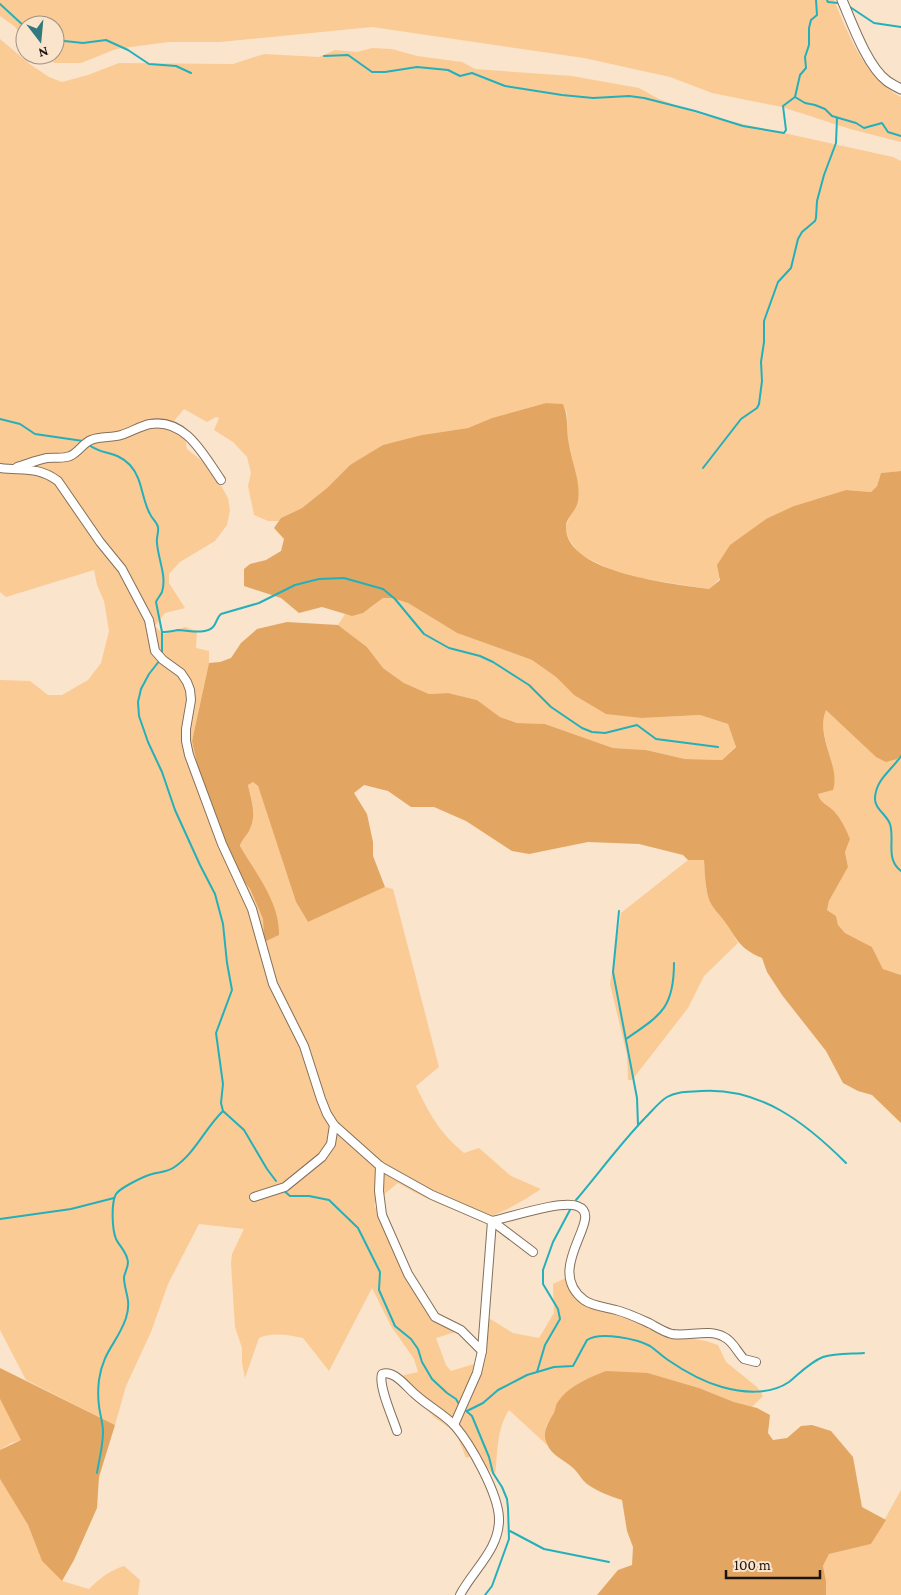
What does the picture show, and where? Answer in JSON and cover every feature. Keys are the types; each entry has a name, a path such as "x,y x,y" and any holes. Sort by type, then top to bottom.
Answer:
{"main road":[{"path":"842,0 859,41 873,64 886,81 901,89"}],"street":[{"path":"13,468 46,458 63,458 72,455 89,440 117,436 151,424 162,424 176,426 187,434 221,480"},
{"path":"0,468 36,470 49,474 58,481 100,542 122,569 148,620 155,651 163,660 181,673 186,682 190,690 191,700 186,728 189,754 222,844 252,909 273,984 304,1046 321,1099 334,1125 380,1166 432,1195 492,1221 533,1252"},
{"path":"254,1197 285,1187 322,1158 331,1144 334,1125"},
{"path":"380,1166 379,1191 382,1215 408,1274 435,1317 462,1330 482,1351"},
{"path":"492,1221 569,1204 578,1206 583,1209 586,1215 585,1224 573,1252 568,1272 575,1291 580,1297 586,1301 636,1317 670,1333 705,1333 724,1336 744,1359 756,1362"},
{"path":"454,1425 477,1373 482,1351 492,1221"},
{"path":"397,1431 380,1378 382,1374 386,1373 393,1375 454,1425 480,1464 491,1487 499,1516 499,1531 486,1558 460,1595"}],"shaded area":[{"path":"0,0 834,0 852,42 868,67 888,89 901,97 901,142 850,129 782,107 712,93 670,77 584,58 372,27 220,42 169,42 116,49 81,63 65,63 65,15 15,15 15,27 0,16"},
{"path":"0,39 15,52 15,65 31,65 49,77 62,82 88,75 119,63 233,64 264,54 319,57 335,50 357,52 372,48 392,49 417,56 462,62 475,69 572,76 639,88 659,99 702,115 893,157 901,161 901,471 881,473 877,486 871,492 846,490 794,506 709,589 620,574 579,554 569,539 565,528 578,504 568,445 567,413 563,404 546,403 492,418 468,428 422,435 350,465 327,488 302,508 281,518 279,521 268,521 254,515 248,486 251,473 247,457 233,442 214,430 219,418 216,417 207,422 184,409 174,421 184,433 187,449 211,468 228,498 230,510 227,525 215,541 180,562 169,574 169,583 185,608 165,613 155,626 163,634 185,627 197,631 196,648 209,651 209,663 192,741 201,782 239,875 250,889 263,919 264,942 272,901 240,847 249,831 253,818 253,807 248,785 253,782 258,786 296,902 308,922 385,887 393,889 439,1067 416,1086 442,1130 464,1153 479,1148 511,1176 541,1189 506,1210 485,1217 477,1217 454,1210 398,1183 377,1200 374,1205 423,1300 431,1302 441,1321 451,1319 455,1332 436,1338 446,1365 451,1371 477,1363 484,1315 513,1333 539,1338 554,1313 553,1284 568,1277 583,1303 622,1314 668,1335 706,1341 718,1345 726,1362 757,1387 763,1396 752,1407 699,1388 648,1373 586,1379 570,1390 556,1405 554,1413 546,1426 547,1445 509,1410 500,1434 495,1476 474,1455 466,1458 456,1433 434,1417 397,1380 396,1377 418,1372 414,1359 391,1326 372,1288 329,1371 303,1338 275,1335 259,1338 245,1378 242,1348 235,1327 231,1263 232,1254 244,1229 199,1224 168,1284 151,1332 126,1386 115,1425 26,1380 0,1330 0,680 30,681 48,695 62,695 88,680 101,663 109,631 104,601 97,585 94,570 6,597 0,592"},
{"path":"546,403 563,404 566,414 568,440 579,494 576,508 566,524 571,544 584,556 603,566 650,580 709,589 720,580 717,565 730,545 766,519 794,506 846,490 871,492 877,486 881,473 901,471 901,755 897,759 886,762 876,757 826,710 823,720 825,741 835,781 833,790 818,794 822,802 839,817 850,839 845,852 848,867 829,901 827,910 836,916 838,925 845,933 872,947 883,969 901,975 901,1123 872,1095 858,1091 843,1083 826,1051 782,995 767,972 762,958 742,946 711,904 706,887 704,860 688,860 683,855 639,844 588,842 529,854 512,851 466,821 434,807 411,807 388,791 364,785 354,793 367,814 373,842 373,856 385,887 308,922 296,902 258,786 253,782 248,785 253,807 252,823 240,846 266,889 276,911 279,935 264,942 263,919 250,889 239,875 201,782 192,741 209,663 231,658 241,643 257,629 287,622 338,625 367,647 383,668 404,683 429,694 448,693 477,700 500,717 517,723 545,724 613,748 646,750 685,759 722,760 736,747 728,724 700,715 642,718 606,714 574,695 556,677 532,660 457,633 408,603 392,598 383,598 363,613 352,616 322,607 299,613 281,598 244,586 244,569 250,564 266,560 281,551 284,539 274,528 281,518 302,508 327,488 350,465 383,445 422,435 468,428 492,418"},
{"path":"383,598 392,598 408,603 457,633 532,660 556,677 574,695 642,718 700,715 728,724 736,746 722,760 685,759 646,750 613,748 545,724 517,723 500,717 477,700 448,693 429,694 404,683 383,668 367,647 338,625 345,614 361,613"},
{"path":"826,709 876,757 897,759 901,755 901,975 883,969 872,947 845,933 838,925 836,916 827,910 829,901 848,867 845,852 850,839 836,814 822,802 818,794 832,790 832,765 823,724"},
{"path":"688,860 704,860 706,888 711,903 724,919 738,943 704,976 688,1008 632,1080 628,1080 627,1055 610,984 621,913"},
{"path":"0,1368 115,1425 99,1477 97,1508 74,1560 62,1581 42,1561 28,1525 0,1479 0,1450 21,1440 0,1399"},
{"path":"606,1371 648,1373 757,1408 770,1415 768,1433 773,1440 787,1438 801,1426 812,1425 831,1431 853,1457 862,1507 886,1520 871,1544 829,1554 823,1566 826,1595 597,1595 618,1570 632,1565 633,1547 627,1531 622,1500 600,1492 587,1484 572,1467 551,1451 545,1433 560,1399 571,1388"},
{"path":"0,1399 22,1440 11,1443 0,1450"},
{"path":"0,1479 28,1525 42,1561 62,1581 89,1589 105,1575 124,1566 140,1580 138,1595 0,1595"},
{"path":"901,1490 901,1595 826,1595 823,1566 829,1554 871,1544"}],"waterway":[{"path":"324,56 348,55 372,72 417,67 448,70 460,76 472,73 505,86 562,95 593,98 629,96 644,98 743,126 784,133 786,130 783,106 795,97 800,75 806,68 805,57 809,45 809,28 811,20 817,15 816,0"},
{"path":"827,0 828,2 838,3"},
{"path":"0,4 15,18"},
{"path":"847,5 874,23 901,27"},
{"path":"65,41 83,43 106,40 128,50 149,64 176,66 191,73"},
{"path":"795,97 805,103 825,109 832,116 856,123 864,128 882,123 888,132 901,136"},
{"path":"703,468 741,419 757,408 759,404 762,381 761,362 764,342 764,321 778,282 791,268 798,239 802,232 815,221 817,201 836,143 837,118"},
{"path":"0,419 20,424 35,434 83,441"},
{"path":"89,445 120,457 130,465 140,482 147,508 157,525 157,543 163,574 162,592 156,602 162,632 162,654"},
{"path":"162,632 178,630 205,631 213,627 221,614 259,603 295,585 319,579 344,578 383,589 395,599 424,634 449,648 480,656 493,662 529,685 551,707 582,728 592,732 605,733 637,725 656,739 718,747"},
{"path":"160,660 149,674 141,689 138,702 139,716 175,810 215,894 223,924 232,990 216,1033 223,1084 221,1103 223,1111 244,1130 276,1181"},
{"path":"901,756 881,780 875,798 876,805 890,824 893,861 901,871"},
{"path":"619,911 613,972 637,1098 638,1125"},
{"path":"626,1039 657,1016 663,1009 671,990 674,963"},
{"path":"576,1200 627,1138 661,1101 683,1092 723,1091 762,1101 781,1110 815,1134 846,1163"},
{"path":"97,1473 103,1432 99,1403 99,1380 104,1361 123,1326 128,1311 124,1282 128,1262 115,1235 114,1198 118,1192 133,1182 148,1175 171,1169 181,1162 188,1156 223,1111"},
{"path":"283,1190 290,1196 309,1196 329,1200 358,1228 380,1272 379,1290 395,1326 411,1339 418,1349 422,1362 432,1379 456,1399 460,1406"},
{"path":"0,1219 71,1209 114,1198"},
{"path":"537,1372 545,1345 560,1319 558,1309 543,1284 543,1270 553,1242 571,1208"},
{"path":"467,1411 483,1403 498,1390 527,1375 554,1367 573,1366 587,1340 593,1337 618,1337 644,1343 687,1372 715,1385 739,1391 765,1391 782,1386 809,1365 823,1357 838,1354 864,1353"},
{"path":"464,1409 472,1416 489,1457 493,1473 507,1499 509,1539 492,1586 485,1595"},
{"path":"510,1531 544,1549 609,1562"}]}
